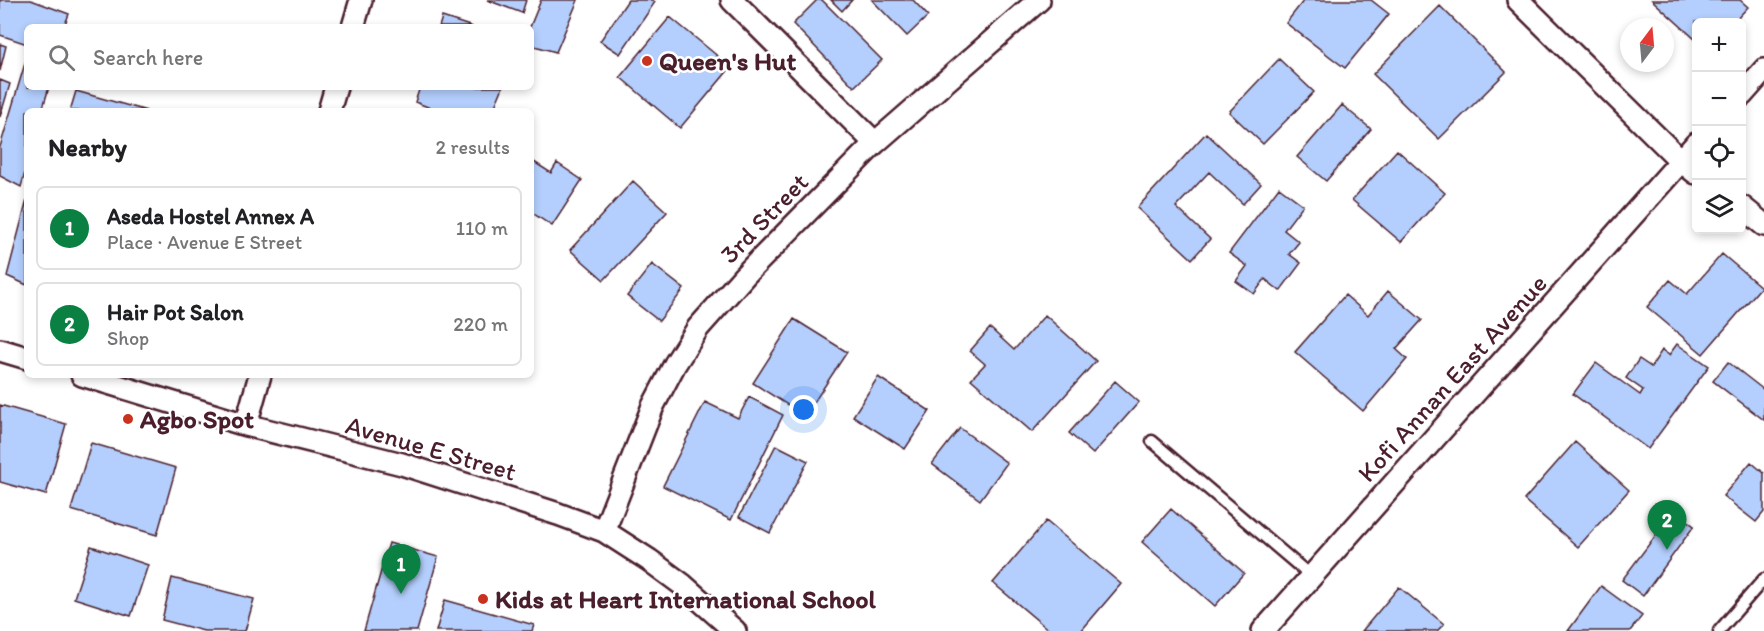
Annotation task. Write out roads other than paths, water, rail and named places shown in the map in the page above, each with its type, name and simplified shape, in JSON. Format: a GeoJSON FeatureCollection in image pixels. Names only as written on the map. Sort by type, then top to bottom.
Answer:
{"type":"FeatureCollection","features":[{"type":"Feature","properties":{"kind":"street"},"geometry":{"type":"LineString","coordinates":[[354,24],[360,0]]}},
{"type":"Feature","properties":{"kind":"street"},"geometry":{"type":"LineString","coordinates":[[732,0],[875,143]]}},
{"type":"Feature","properties":{"kind":"street","name":"3rd Street"},"geometry":{"type":"LineString","coordinates":[[604,531],[653,406],[675,364],[698,328],[745,275],[875,143],[1039,0]]}},
{"type":"Feature","properties":{"kind":"street"},"geometry":{"type":"LineString","coordinates":[[1518,0],[1689,167]]}},
{"type":"Feature","properties":{"kind":"street"},"geometry":{"type":"LineString","coordinates":[[1746,90],[1764,70]]}},
{"type":"Feature","properties":{"kind":"street"},"geometry":{"type":"LineString","coordinates":[[330,108],[335,90]]}},
{"type":"Feature","properties":{"kind":"street","name":"Kofi Annan East Avenue"},"geometry":{"type":"LineString","coordinates":[[1263,631],[1689,167]]}},
{"type":"Feature","properties":{"kind":"street"},"geometry":{"type":"LineString","coordinates":[[1746,210],[1764,225]]}},
{"type":"Feature","properties":{"kind":"street"},"geometry":{"type":"LineString","coordinates":[[0,350],[24,357]]}},
{"type":"Feature","properties":{"kind":"street","name":"Avenue E Street"},"geometry":{"type":"LineString","coordinates":[[92,378],[246,425],[402,464],[604,531],[683,585],[735,631]]}},
{"type":"Feature","properties":{"kind":"street"},"geometry":{"type":"LineString","coordinates":[[246,425],[259,378]]}},
{"type":"Feature","properties":{"kind":"lane"},"geometry":{"type":"LineString","coordinates":[[1152,441],[1312,577]]}},
{"type":"Feature","properties":{"kind":"lane"},"geometry":{"type":"LineString","coordinates":[[1719,631],[1764,579]]}},
{"type":"Feature","properties":{"kind":"place","name":"Queen's Hut"},"geometry":{"type":"Point","coordinates":[647,61]}},
{"type":"Feature","properties":{"kind":"place","name":"Agbo Spot"},"geometry":{"type":"Point","coordinates":[128,419]}},
{"type":"Feature","properties":{"kind":"place","name":"Hair Pot Salon"},"geometry":{"type":"Point","coordinates":[1667,550]}},
{"type":"Feature","properties":{"kind":"place","name":"Aseda Hostel Annex A"},"geometry":{"type":"Point","coordinates":[401,594]}},
{"type":"Feature","properties":{"kind":"place","name":"Kids at Heart International School"},"geometry":{"type":"Point","coordinates":[483,599]}}]}
